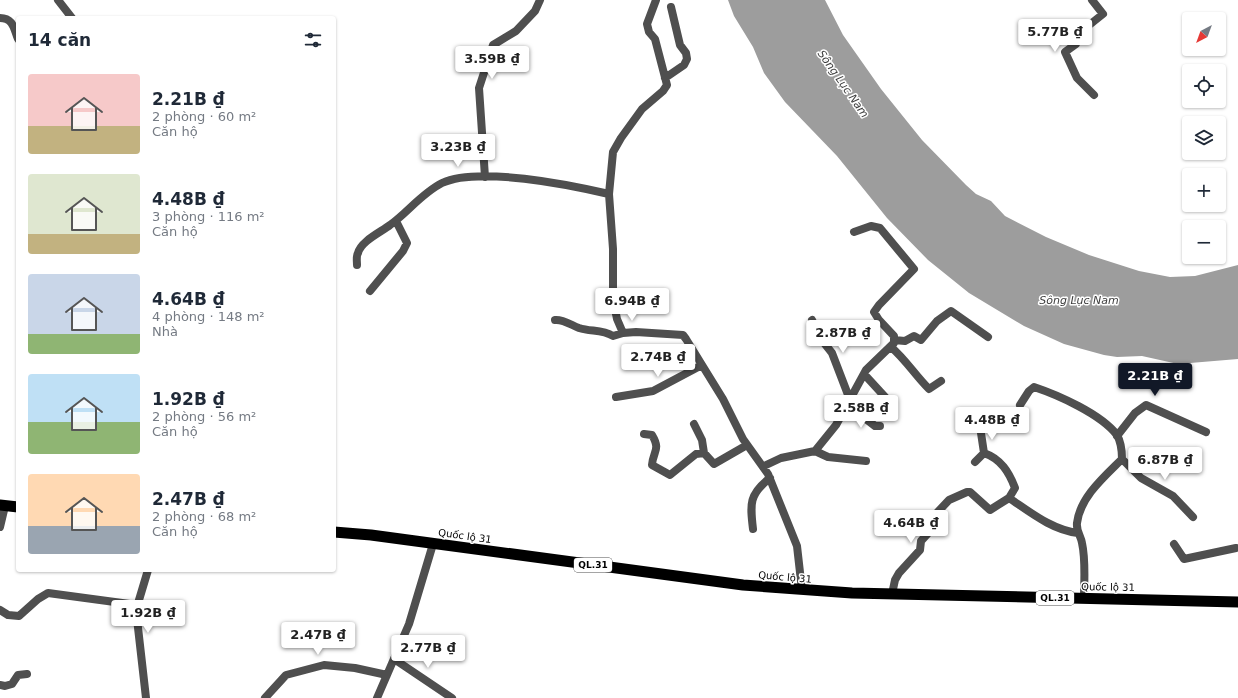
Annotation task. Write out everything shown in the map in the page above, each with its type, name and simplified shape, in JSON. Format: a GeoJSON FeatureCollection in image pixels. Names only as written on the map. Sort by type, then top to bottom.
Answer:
{"type":"FeatureCollection","features":[{"type":"Feature","properties":{"kind":"highway"},"geometry":{"type":"LineString","coordinates":[[2,505],[16,507]]}},
{"type":"Feature","properties":{"kind":"highway","name":"Quốc lộ 31"},"geometry":{"type":"LineString","coordinates":[[336,532],[736,584],[802,590],[873,594],[1238,602]]}},
{"type":"Feature","properties":{"kind":"street"},"geometry":{"type":"LineString","coordinates":[[58,0],[70,16]]}},
{"type":"Feature","properties":{"kind":"street"},"geometry":{"type":"LineString","coordinates":[[485,177],[479,88],[493,45],[516,31],[535,11],[540,0]]}},
{"type":"Feature","properties":{"kind":"street"},"geometry":{"type":"LineString","coordinates":[[623,333],[617,318],[613,299],[613,250],[610,194],[615,148],[642,109],[666,88],[667,85],[655,39],[649,32],[647,24],[656,0]]}},
{"type":"Feature","properties":{"kind":"street"},"geometry":{"type":"LineString","coordinates":[[1092,0],[1103,14],[1078,34],[1076,44],[1065,52],[1077,78],[1094,95]]}},
{"type":"Feature","properties":{"kind":"street"},"geometry":{"type":"LineString","coordinates":[[665,78],[684,64],[687,59],[686,53],[679,41],[671,7]]}},
{"type":"Feature","properties":{"kind":"street"},"geometry":{"type":"LineString","coordinates":[[0,18],[4,18],[12,23],[16,34]]}},
{"type":"Feature","properties":{"kind":"street"},"geometry":{"type":"LineString","coordinates":[[358,265],[357,255],[359,249],[442,184],[462,177],[558,182],[610,194]]}},
{"type":"Feature","properties":{"kind":"street"},"geometry":{"type":"LineString","coordinates":[[370,291],[403,251],[407,243],[396,221]]}},
{"type":"Feature","properties":{"kind":"street"},"geometry":{"type":"LineString","coordinates":[[815,451],[836,425],[864,374],[892,344],[894,336],[879,320],[874,312],[879,304],[914,269],[880,228],[871,226],[854,232]]}},
{"type":"Feature","properties":{"kind":"street"},"geometry":{"type":"LineString","coordinates":[[892,344],[905,341],[914,336],[920,340],[942,317],[951,311],[988,337]]}},
{"type":"Feature","properties":{"kind":"street"},"geometry":{"type":"LineString","coordinates":[[555,320],[559,320],[580,328],[606,332],[613,336],[623,333],[636,332],[683,335],[723,399],[747,445],[764,466],[770,478],[797,546],[802,590]]}},
{"type":"Feature","properties":{"kind":"street"},"geometry":{"type":"LineString","coordinates":[[812,320],[822,339],[832,353],[849,402],[875,426],[880,426]]}},
{"type":"Feature","properties":{"kind":"street"},"geometry":{"type":"LineString","coordinates":[[892,344],[906,360],[909,367],[929,389],[932,389],[941,381]]}},
{"type":"Feature","properties":{"kind":"street"},"geometry":{"type":"LineString","coordinates":[[616,397],[653,392],[702,365]]}},
{"type":"Feature","properties":{"kind":"street"},"geometry":{"type":"LineString","coordinates":[[864,374],[886,398]]}},
{"type":"Feature","properties":{"kind":"street"},"geometry":{"type":"LineString","coordinates":[[1020,405],[1032,388],[1062,398],[1081,408],[1102,422],[1117,436],[1121,448],[1122,459],[1141,478],[1173,496],[1193,517]]}},
{"type":"Feature","properties":{"kind":"street"},"geometry":{"type":"LineString","coordinates":[[1117,436],[1135,413],[1146,405],[1206,432]]}},
{"type":"Feature","properties":{"kind":"street"},"geometry":{"type":"LineString","coordinates":[[694,424],[702,440],[704,453],[714,464],[747,445]]}},
{"type":"Feature","properties":{"kind":"street"},"geometry":{"type":"LineString","coordinates":[[981,433],[984,453]]}},
{"type":"Feature","properties":{"kind":"street"},"geometry":{"type":"LineString","coordinates":[[644,434],[652,435],[656,443],[657,450],[652,465],[670,475],[696,454],[704,453]]}},
{"type":"Feature","properties":{"kind":"street"},"geometry":{"type":"LineString","coordinates":[[764,466],[782,458],[815,451],[828,457],[866,461]]}},
{"type":"Feature","properties":{"kind":"street"},"geometry":{"type":"LineString","coordinates":[[975,462],[984,453]]}},
{"type":"Feature","properties":{"kind":"street"},"geometry":{"type":"LineString","coordinates":[[892,594],[895,580],[899,573],[920,550],[921,541],[930,530],[933,517],[949,500],[968,492],[990,510],[1009,498],[1015,488],[1008,470],[992,456],[984,453]]}},
{"type":"Feature","properties":{"kind":"street"},"geometry":{"type":"LineString","coordinates":[[1084,599],[1082,546],[1078,533],[1077,521],[1085,502],[1098,483],[1122,459]]}},
{"type":"Feature","properties":{"kind":"street"},"geometry":{"type":"LineString","coordinates":[[753,529],[753,494],[758,487],[770,478]]}},
{"type":"Feature","properties":{"kind":"street"},"geometry":{"type":"LineString","coordinates":[[1009,498],[1053,526],[1067,532],[1078,533]]}},
{"type":"Feature","properties":{"kind":"street"},"geometry":{"type":"LineString","coordinates":[[0,527],[2,505]]}},
{"type":"Feature","properties":{"kind":"street"},"geometry":{"type":"LineString","coordinates":[[377,698],[409,624],[433,544]]}},
{"type":"Feature","properties":{"kind":"street"},"geometry":{"type":"LineString","coordinates":[[1174,544],[1184,559],[1237,549]]}},
{"type":"Feature","properties":{"kind":"street"},"geometry":{"type":"LineString","coordinates":[[146,698],[137,626],[137,605],[147,572]]}},
{"type":"Feature","properties":{"kind":"street"},"geometry":{"type":"LineString","coordinates":[[0,610],[8,615],[19,616],[38,599],[48,593],[137,605]]}},
{"type":"Feature","properties":{"kind":"street"},"geometry":{"type":"LineString","coordinates":[[394,659],[452,698]]}},
{"type":"Feature","properties":{"kind":"street"},"geometry":{"type":"LineString","coordinates":[[265,698],[286,675],[324,665],[355,668],[387,675]]}},
{"type":"Feature","properties":{"kind":"street"},"geometry":{"type":"LineString","coordinates":[[0,685],[5,686],[12,684],[18,675],[27,674]]}},
{"type":"Feature","properties":{"kind":"water","name":"Sông Lục Nam"},"geometry":{"type":"Polygon","coordinates":[[[728,0],[825,0],[843,35],[881,89],[922,140],[966,185],[976,194],[991,201],[1005,216],[1046,237],[1089,255],[1139,271],[1170,277],[1195,276],[1238,265],[1238,359],[1178,364],[1142,356],[1117,357],[1104,355],[1064,344],[1024,326],[969,293],[928,260],[887,218],[837,156],[785,102],[764,73],[753,47],[734,16],[728,0]]]}}]}
